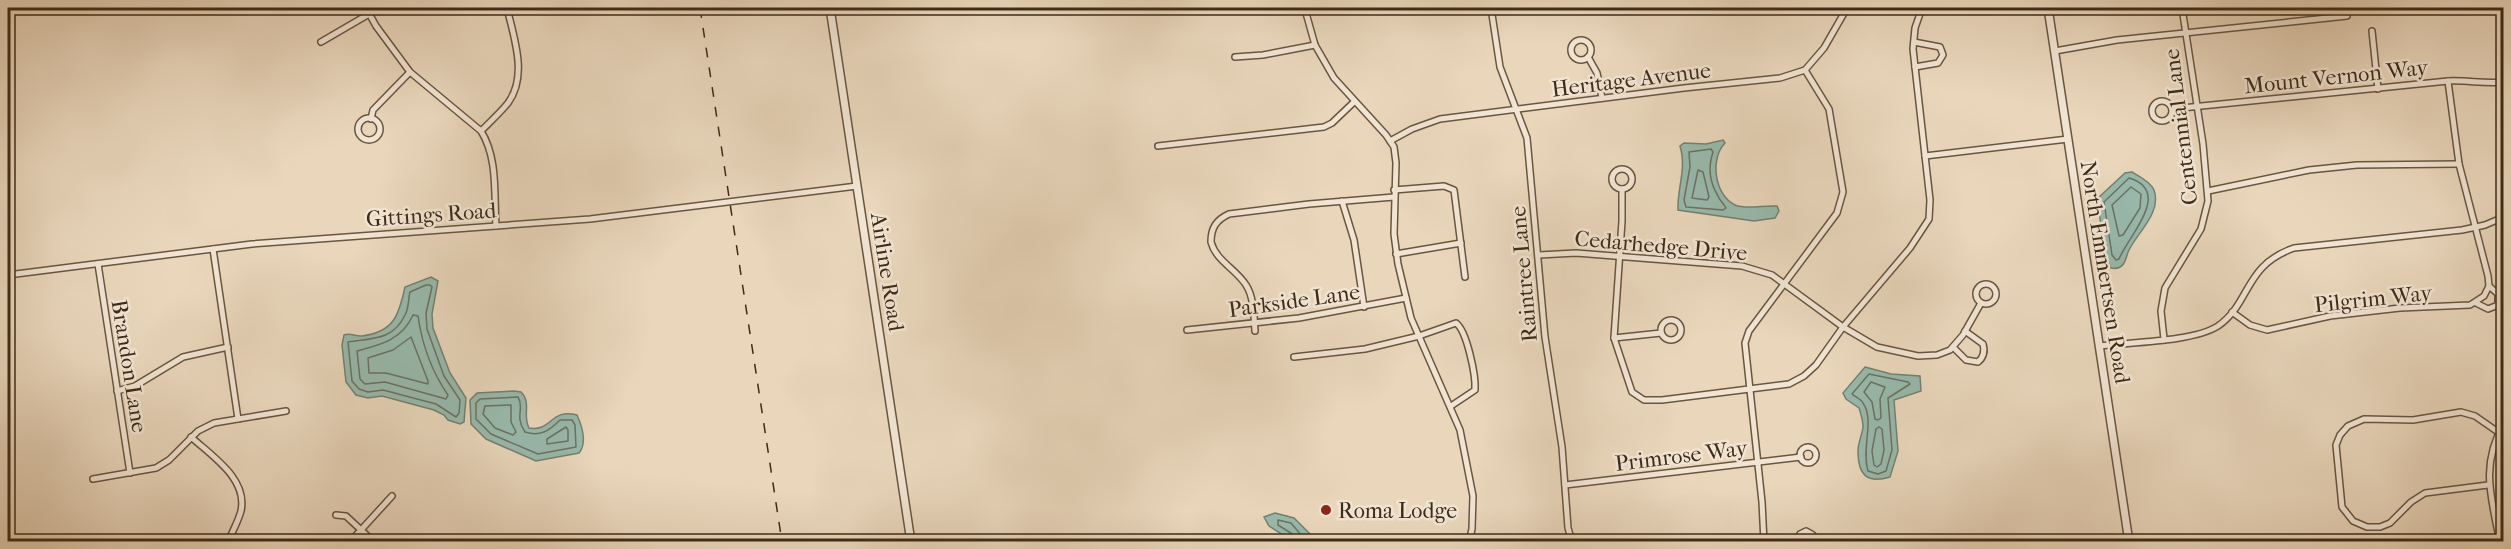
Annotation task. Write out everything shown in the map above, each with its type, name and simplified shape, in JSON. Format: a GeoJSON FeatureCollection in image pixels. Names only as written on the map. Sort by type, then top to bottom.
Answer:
{"type":"FeatureCollection","features":[{"type":"Feature","properties":{"kind":"street"},"geometry":{"type":"LineString","coordinates":[[366,8],[400,62],[481,130],[492,152],[496,226]]}},
{"type":"Feature","properties":{"kind":"street"},"geometry":{"type":"LineString","coordinates":[[481,130],[508,103],[519,76],[517,54],[507,8]]}},
{"type":"Feature","properties":{"kind":"street","name":"Airline Road"},"geometry":{"type":"LineString","coordinates":[[830,8],[911,542]]}},
{"type":"Feature","properties":{"kind":"street","name":"Raintree Lane"},"geometry":{"type":"LineString","coordinates":[[1491,8],[1500,67],[1527,138],[1546,348],[1562,442],[1568,528],[1572,542]]}},
{"type":"Feature","properties":{"kind":"street"},"geometry":{"type":"LineString","coordinates":[[1764,541],[1758,462],[1745,356],[1746,337],[1783,283],[1837,213],[1843,192],[1829,109],[1805,70],[1824,48],[1846,8]]}},
{"type":"Feature","properties":{"kind":"street"},"geometry":{"type":"LineString","coordinates":[[1622,189],[1614,338],[1629,387],[1637,396],[1644,400],[1654,401],[1789,384],[1804,376],[1816,365],[1843,327],[1910,248],[1929,219],[1930,200],[1914,42],[1922,8]]}},
{"type":"Feature","properties":{"kind":"street","name":"North Emmertsen Road"},"geometry":{"type":"LineString","coordinates":[[2048,8],[2129,542]]}},
{"type":"Feature","properties":{"kind":"street","name":"Centennial Lane"},"geometry":{"type":"LineString","coordinates":[[2164,339],[2161,311],[2163,294],[2172,274],[2203,223],[2208,207],[2208,191],[2182,8]]}},
{"type":"Feature","properties":{"kind":"street"},"geometry":{"type":"LineString","coordinates":[[1306,13],[1315,45],[1334,78],[1394,147],[1396,254],[1406,298],[1419,336],[1451,406],[1462,437],[1473,496],[1469,542]]}},
{"type":"Feature","properties":{"kind":"street"},"geometry":{"type":"LineString","coordinates":[[321,42],[369,14]]}},
{"type":"Feature","properties":{"kind":"street"},"geometry":{"type":"LineString","coordinates":[[2055,51],[2117,40],[2347,15]]}},
{"type":"Feature","properties":{"kind":"street"},"geometry":{"type":"LineString","coordinates":[[2372,31],[2378,89]]}},
{"type":"Feature","properties":{"kind":"street"},"geometry":{"type":"LineString","coordinates":[[1914,42],[1940,47],[1943,55],[1938,63],[1915,67]]}},
{"type":"Feature","properties":{"kind":"street"},"geometry":{"type":"LineString","coordinates":[[1235,57],[1263,55],[1315,45]]}},
{"type":"Feature","properties":{"kind":"street"},"geometry":{"type":"LineString","coordinates":[[1588,57],[1597,73],[1602,98]]}},
{"type":"Feature","properties":{"kind":"street","name":"Heritage Avenue"},"geometry":{"type":"LineString","coordinates":[[1390,141],[1412,129],[1440,119],[1779,78],[1805,70]]}},
{"type":"Feature","properties":{"kind":"street"},"geometry":{"type":"LineString","coordinates":[[371,118],[373,110],[410,72]]}},
{"type":"Feature","properties":{"kind":"street","name":"Mount Vernon Way"},"geometry":{"type":"LineString","coordinates":[[2172,109],[2448,81],[2464,80],[2486,84],[2504,82]]}},
{"type":"Feature","properties":{"kind":"street"},"geometry":{"type":"LineString","coordinates":[[2448,81],[2459,164],[2488,276],[2489,286],[2484,296],[2476,303]]}},
{"type":"Feature","properties":{"kind":"street"},"geometry":{"type":"LineString","coordinates":[[1158,146],[1324,127],[1354,102]]}},
{"type":"Feature","properties":{"kind":"street"},"geometry":{"type":"LineString","coordinates":[[371,118],[377,122],[380,129],[378,135],[369,140],[360,135],[358,128],[361,122],[371,118]]}},
{"type":"Feature","properties":{"kind":"street"},"geometry":{"type":"LineString","coordinates":[[1925,156],[2068,139]]}},
{"type":"Feature","properties":{"kind":"street"},"geometry":{"type":"LineString","coordinates":[[2208,191],[2279,175],[2372,163],[2459,164]]}},
{"type":"Feature","properties":{"kind":"street","name":"Gittings Road"},"geometry":{"type":"LineString","coordinates":[[8,275],[252,244],[590,219],[857,186]]}},
{"type":"Feature","properties":{"kind":"street"},"geometry":{"type":"LineString","coordinates":[[1256,331],[1251,295],[1246,284],[1213,249],[1211,236],[1214,224],[1229,214],[1444,186],[1454,190],[1466,277]]}},
{"type":"Feature","properties":{"kind":"street"},"geometry":{"type":"LineString","coordinates":[[1342,201],[1354,240],[1364,307]]}},
{"type":"Feature","properties":{"kind":"street"},"geometry":{"type":"LineString","coordinates":[[2099,346],[2206,332],[2220,324],[2232,312],[2260,269],[2276,256],[2294,248],[2475,228],[2504,217]]}},
{"type":"Feature","properties":{"kind":"street"},"geometry":{"type":"LineString","coordinates":[[1396,254],[1461,243]]}},
{"type":"Feature","properties":{"kind":"street"},"geometry":{"type":"LineString","coordinates":[[213,249],[238,419]]}},
{"type":"Feature","properties":{"kind":"street","name":"Cedarhedge Drive"},"geometry":{"type":"LineString","coordinates":[[1539,255],[1576,253],[1742,266],[1772,275],[1843,327],[1877,347],[1898,353],[1938,355],[1953,347]]}},
{"type":"Feature","properties":{"kind":"street","name":"Brandon Lane"},"geometry":{"type":"LineString","coordinates":[[98,264],[130,473]]}},
{"type":"Feature","properties":{"kind":"street","name":"Pilgrim Way"},"geometry":{"type":"LineString","coordinates":[[2232,312],[2250,325],[2267,330],[2330,316],[2476,303],[2488,309],[2498,305],[2498,294],[2489,286]]}},
{"type":"Feature","properties":{"kind":"street","name":"Parkside Lane"},"geometry":{"type":"LineString","coordinates":[[1187,330],[1255,324],[1406,298]]}},
{"type":"Feature","properties":{"kind":"street"},"geometry":{"type":"LineString","coordinates":[[1965,331],[1983,344],[1984,351],[1978,362],[1966,360],[1953,347],[1981,303]]}},
{"type":"Feature","properties":{"kind":"street"},"geometry":{"type":"LineString","coordinates":[[1294,357],[1365,349],[1419,336],[1456,323],[1462,327],[1476,381],[1475,390],[1451,406]]}},
{"type":"Feature","properties":{"kind":"street"},"geometry":{"type":"LineString","coordinates":[[1614,338],[1661,333]]}},
{"type":"Feature","properties":{"kind":"street"},"geometry":{"type":"LineString","coordinates":[[117,391],[135,387],[163,367],[183,357],[228,347]]}},
{"type":"Feature","properties":{"kind":"street"},"geometry":{"type":"LineString","coordinates":[[93,479],[149,470],[163,465],[191,437],[214,423],[286,411]]}},
{"type":"Feature","properties":{"kind":"street"},"geometry":{"type":"LineString","coordinates":[[2488,485],[2426,493],[2409,504],[2395,520],[2380,527],[2367,527],[2348,517],[2342,507],[2336,445],[2340,435],[2348,426],[2357,421],[2374,418],[2413,420],[2461,412],[2475,416],[2498,432]]}},
{"type":"Feature","properties":{"kind":"street"},"geometry":{"type":"LineString","coordinates":[[2500,542],[2488,485],[2490,460],[2498,432],[2504,423]]}},
{"type":"Feature","properties":{"kind":"street"},"geometry":{"type":"LineString","coordinates":[[191,437],[231,475],[240,490],[241,512],[228,542]]}},
{"type":"Feature","properties":{"kind":"street","name":"Primrose Way"},"geometry":{"type":"LineString","coordinates":[[1565,485],[1801,457]]}},
{"type":"Feature","properties":{"kind":"street"},"geometry":{"type":"LineString","coordinates":[[350,542],[392,496]]}},
{"type":"Feature","properties":{"kind":"street"},"geometry":{"type":"LineString","coordinates":[[336,515],[346,516],[374,542]]}},
{"type":"Feature","properties":{"kind":"street"},"geometry":{"type":"LineString","coordinates":[[1748,542],[1799,540],[1800,534],[1806,531],[1812,535],[1812,542]]}},
{"type":"Feature","properties":{"kind":"water"},"geometry":{"type":"Polygon","coordinates":[[[1723,140],[1725,143],[1717,158],[1716,167],[1716,176],[1722,193],[1728,200],[1739,206],[1777,206],[1779,211],[1775,218],[1754,221],[1678,210],[1682,171],[1680,146],[1684,143],[1706,144],[1723,140]]]}},
{"type":"Feature","properties":{"kind":"water"},"geometry":{"type":"Polygon","coordinates":[[[2132,172],[2150,184],[2156,198],[2155,206],[2148,222],[2129,250],[2124,263],[2118,268],[2111,268],[2106,257],[2097,199],[2125,173],[2132,172]]]}},
{"type":"Feature","properties":{"kind":"water"},"geometry":{"type":"Polygon","coordinates":[[[431,277],[438,281],[432,314],[433,328],[450,373],[466,398],[464,422],[460,424],[448,420],[434,410],[382,396],[368,398],[356,395],[346,382],[342,345],[344,335],[360,336],[381,331],[397,314],[405,287],[431,277]]]}},
{"type":"Feature","properties":{"kind":"water"},"geometry":{"type":"Polygon","coordinates":[[[1865,367],[1891,374],[1920,376],[1921,391],[1894,400],[1898,451],[1890,477],[1882,479],[1870,478],[1862,472],[1858,451],[1863,427],[1862,418],[1859,408],[1846,399],[1843,393],[1865,367]]]}},
{"type":"Feature","properties":{"kind":"water"},"geometry":{"type":"Polygon","coordinates":[[[521,392],[526,400],[526,418],[529,428],[542,427],[561,415],[577,415],[583,439],[579,453],[536,461],[486,439],[471,424],[470,400],[477,393],[521,392]]]}},
{"type":"Feature","properties":{"kind":"water"},"geometry":{"type":"Polygon","coordinates":[[[1275,513],[1294,518],[1312,536],[1312,541],[1292,541],[1269,526],[1264,517],[1275,513]]]}},
{"type":"Feature","properties":{"kind":"railway"},"geometry":{"type":"LineString","coordinates":[[700,8],[782,542]]}},
{"type":"Feature","properties":{"kind":"place","name":"Roma Lodge"},"geometry":{"type":"Point","coordinates":[1326,510]}}]}
